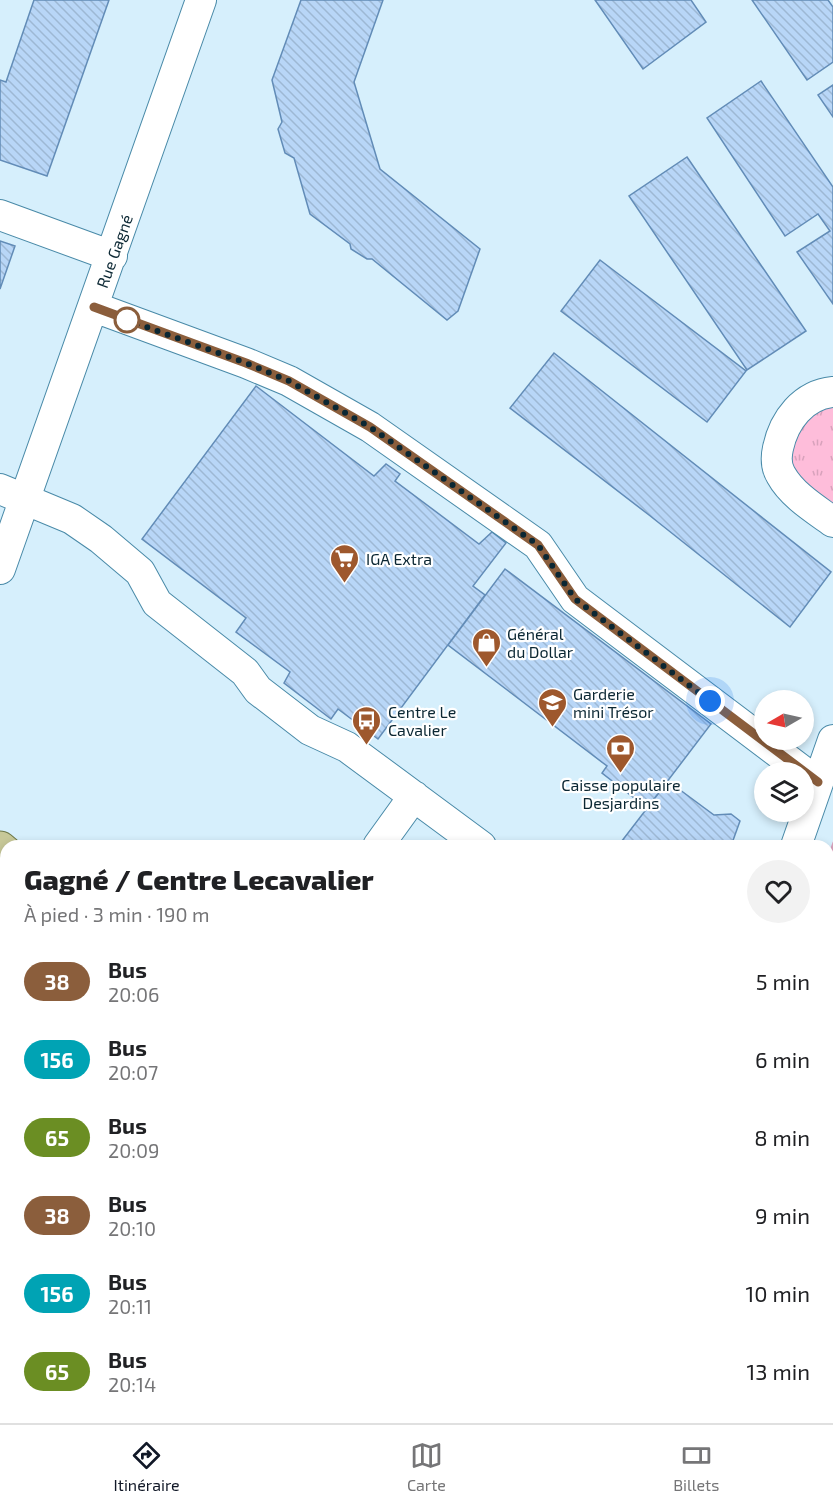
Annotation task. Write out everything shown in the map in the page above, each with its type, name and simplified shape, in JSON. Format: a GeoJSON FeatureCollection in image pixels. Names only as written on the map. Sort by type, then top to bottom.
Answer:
{"type":"FeatureCollection","features":[{"type":"Feature","properties":{"kind":"street","name":"Rue Gagné"},"geometry":{"type":"LineString","coordinates":[[0,569],[13,494],[94,307],[201,0]]}},
{"type":"Feature","properties":{"kind":"street"},"geometry":{"type":"LineString","coordinates":[[0,216],[112,256]]}},
{"type":"Feature","properties":{"kind":"street"},"geometry":{"type":"LineString","coordinates":[[94,307],[289,381],[370,427],[538,545],[575,599],[818,782]]}},
{"type":"Feature","properties":{"kind":"street"},"geometry":{"type":"LineString","coordinates":[[833,392],[823,392],[803,403],[790,416],[781,435],[776,457],[780,474],[792,490],[833,522]]}},
{"type":"Feature","properties":{"kind":"street"},"geometry":{"type":"LineString","coordinates":[[13,494],[72,519],[101,539],[140,572],[157,603],[245,672],[258,690],[310,730],[347,747],[472,840]]}},
{"type":"Feature","properties":{"kind":"street"},"geometry":{"type":"LineString","coordinates":[[798,840],[833,740]]}},
{"type":"Feature","properties":{"kind":"street"},"geometry":{"type":"LineString","coordinates":[[382,840],[414,796]]}},
{"type":"Feature","properties":{"kind":"green space"},"geometry":{"type":"Polygon","coordinates":[[[833,404],[833,506],[796,478],[788,449],[812,412],[833,404]]]}},
{"type":"Feature","properties":{"kind":"building"},"geometry":{"type":"Polygon","coordinates":[[[34,0],[109,0],[47,176],[0,160],[0,80],[6,82],[34,0]]]}},
{"type":"Feature","properties":{"kind":"building"},"geometry":{"type":"Polygon","coordinates":[[[301,0],[383,0],[354,82],[380,169],[480,249],[458,311],[447,320],[372,259],[367,259],[351,249],[350,244],[310,214],[294,158],[285,153],[278,129],[282,122],[272,80],[301,0]]]}},
{"type":"Feature","properties":{"kind":"building"},"geometry":{"type":"Polygon","coordinates":[[[595,0],[691,0],[706,22],[643,69],[595,0]]]}},
{"type":"Feature","properties":{"kind":"building"},"geometry":{"type":"Polygon","coordinates":[[[752,0],[828,0],[833,7],[833,62],[807,80],[752,0]]]}},
{"type":"Feature","properties":{"kind":"building"},"geometry":{"type":"Polygon","coordinates":[[[761,81],[833,187],[833,304],[797,252],[830,231],[818,214],[785,236],[707,118],[761,81]]]}},
{"type":"Feature","properties":{"kind":"building"},"geometry":{"type":"Polygon","coordinates":[[[833,85],[833,117],[818,95],[833,85]]]}},
{"type":"Feature","properties":{"kind":"building"},"geometry":{"type":"Polygon","coordinates":[[[687,157],[806,331],[747,370],[629,196],[687,157]]]}},
{"type":"Feature","properties":{"kind":"building"},"geometry":{"type":"Polygon","coordinates":[[[0,241],[15,246],[0,289],[0,241]]]}},
{"type":"Feature","properties":{"kind":"building"},"geometry":{"type":"Polygon","coordinates":[[[600,260],[746,371],[707,422],[561,311],[600,260]]]}},
{"type":"Feature","properties":{"kind":"building"},"geometry":{"type":"Polygon","coordinates":[[[554,353],[831,572],[790,627],[510,408],[554,353]]]}},
{"type":"Feature","properties":{"kind":"building"},"geometry":{"type":"Polygon","coordinates":[[[256,386],[374,476],[386,464],[400,474],[395,481],[479,544],[492,532],[506,543],[473,586],[485,595],[378,739],[338,709],[331,719],[284,683],[290,672],[236,632],[246,618],[142,539],[256,386]]]}},
{"type":"Feature","properties":{"kind":"building"},"geometry":{"type":"Polygon","coordinates":[[[505,569],[711,724],[647,808],[602,773],[607,766],[448,645],[505,569]]]}},
{"type":"Feature","properties":{"kind":"building"},"geometry":{"type":"Polygon","coordinates":[[[668,781],[714,815],[731,814],[740,821],[733,840],[623,840],[668,781]]]}},
{"type":"Feature","properties":{"kind":"bus line","name":"38"},"geometry":{"type":"LineString","coordinates":[[94,307],[289,381],[370,427],[538,545],[575,599],[818,782]]}},
{"type":"Feature","properties":{"kind":"place","name":"IGA Extra"},"geometry":{"type":"Point","coordinates":[345,584]}},
{"type":"Feature","properties":{"kind":"place","name":"Général du Dollar"},"geometry":{"type":"Point","coordinates":[486,668]}},
{"type":"Feature","properties":{"kind":"place","name":"Garderie mini Trésor"},"geometry":{"type":"Point","coordinates":[552,728]}},
{"type":"Feature","properties":{"kind":"place","name":"Centre Le Cavalier"},"geometry":{"type":"Point","coordinates":[367,746]}},
{"type":"Feature","properties":{"kind":"place","name":"Caisse populaire Desjardins"},"geometry":{"type":"Point","coordinates":[621,774]}},
{"type":"Feature","properties":{"kind":"route"},"geometry":{"type":"LineString","coordinates":[[127,320],[289,381],[370,427],[538,545],[575,599],[710,701]]}}]}
